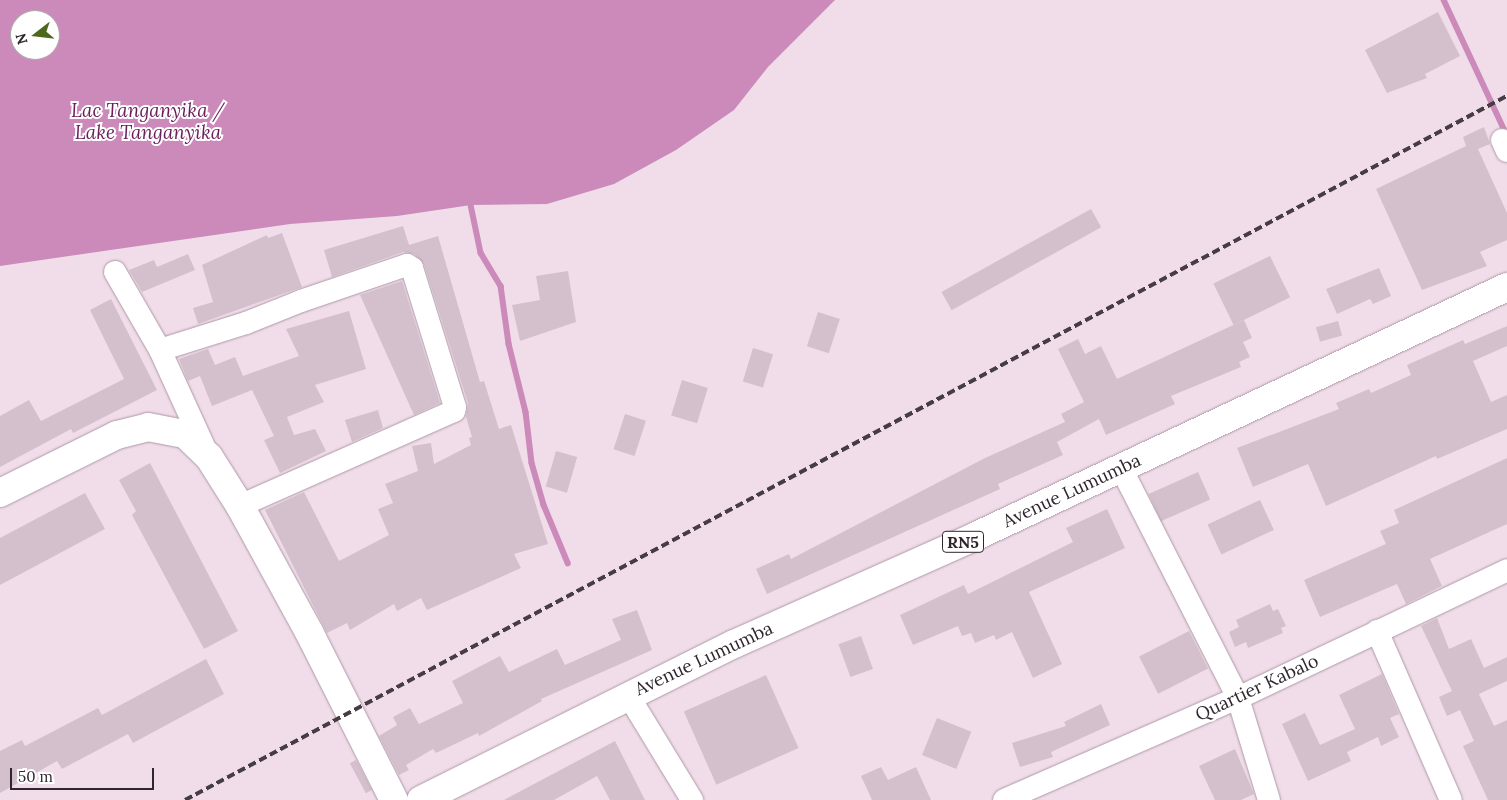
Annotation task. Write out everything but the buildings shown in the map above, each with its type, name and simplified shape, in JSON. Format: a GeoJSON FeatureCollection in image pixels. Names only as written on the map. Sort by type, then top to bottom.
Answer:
{"type":"FeatureCollection","features":[{"type":"Feature","properties":{"kind":"main road","name":"Avenue Lumumba"},"geometry":{"type":"LineString","coordinates":[[421,800],[628,695],[1121,468],[1507,287]]}},
{"type":"Feature","properties":{"kind":"main road"},"geometry":{"type":"LineString","coordinates":[[0,493],[117,435],[148,427],[185,434],[209,457],[240,506],[309,632],[394,800]]}},
{"type":"Feature","properties":{"kind":"street"},"geometry":{"type":"LineString","coordinates":[[160,350],[246,323],[301,301],[407,265],[412,268],[456,407],[454,411],[240,506]]}},
{"type":"Feature","properties":{"kind":"street"},"geometry":{"type":"LineString","coordinates":[[115,272],[160,350],[209,457]]}},
{"type":"Feature","properties":{"kind":"street"},"geometry":{"type":"LineString","coordinates":[[1121,468],[1238,698],[1269,800]]}},
{"type":"Feature","properties":{"kind":"street","name":"Quartier Kabalo"},"geometry":{"type":"LineString","coordinates":[[1004,800],[1238,698],[1507,570]]}},
{"type":"Feature","properties":{"kind":"street"},"geometry":{"type":"LineString","coordinates":[[1377,631],[1451,800]]}},
{"type":"Feature","properties":{"kind":"street"},"geometry":{"type":"LineString","coordinates":[[628,695],[692,800]]}},
{"type":"Feature","properties":{"kind":"water","name":"Lac Tanganyika / Lake Tanganyika"},"geometry":{"type":"Polygon","coordinates":[[[0,0],[835,0],[768,67],[734,110],[676,150],[614,184],[547,204],[471,205],[397,216],[290,224],[0,266],[0,0]]]}},
{"type":"Feature","properties":{"kind":"waterway"},"geometry":{"type":"LineString","coordinates":[[1444,0],[1507,135]]}},
{"type":"Feature","properties":{"kind":"waterway"},"geometry":{"type":"LineString","coordinates":[[471,205],[481,253],[501,286],[509,344],[526,412],[532,463],[544,505],[568,563]]}},
{"type":"Feature","properties":{"kind":"railway"},"geometry":{"type":"LineString","coordinates":[[185,800],[1507,96]]}}]}
